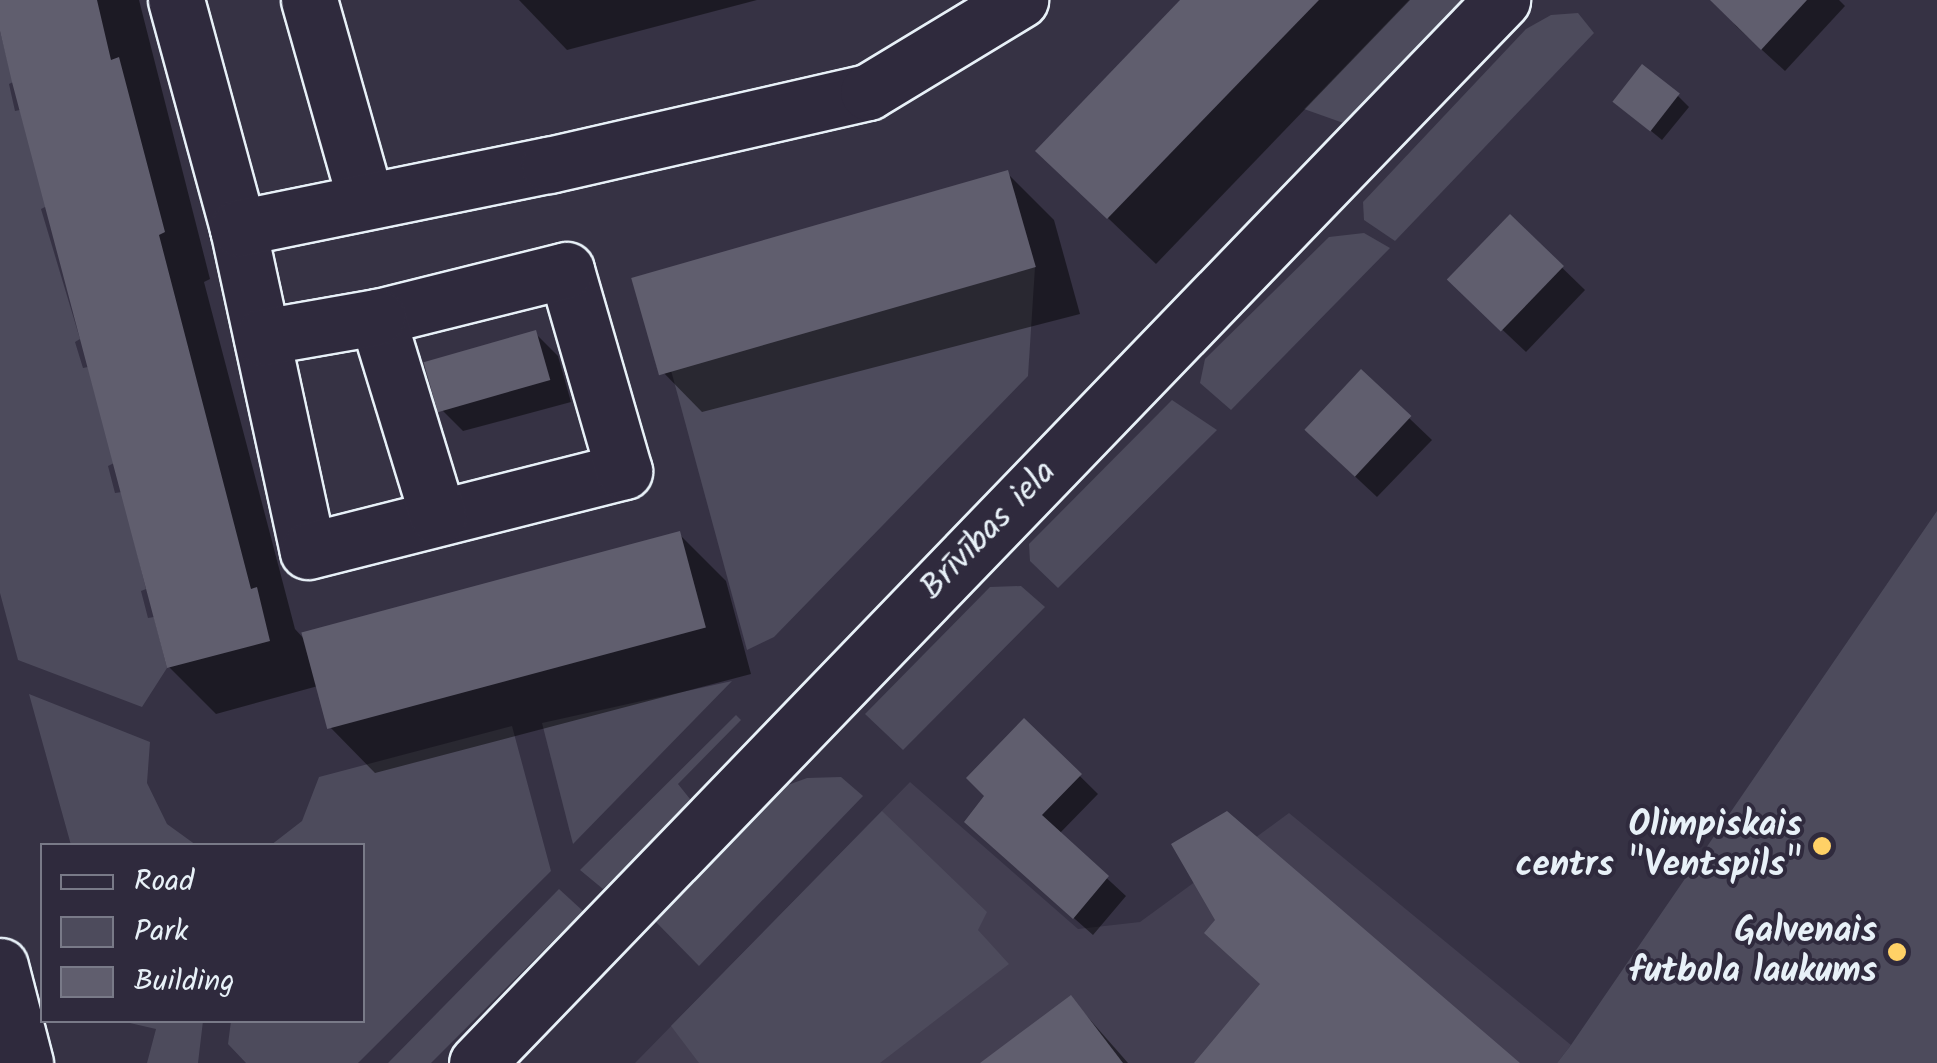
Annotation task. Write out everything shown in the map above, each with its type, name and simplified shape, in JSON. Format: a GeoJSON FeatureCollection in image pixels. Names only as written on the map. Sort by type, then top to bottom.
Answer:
{"type":"FeatureCollection","features":[{"type":"Feature","properties":{"kind":"street"},"geometry":{"type":"LineString","coordinates":[[176,0],[238,228],[308,550],[624,471],[566,270],[377,316],[262,337]]}},
{"type":"Feature","properties":{"kind":"street"},"geometry":{"type":"LineString","coordinates":[[309,0],[366,201]]}},
{"type":"Feature","properties":{"kind":"street"},"geometry":{"type":"LineString","coordinates":[[238,228],[515,172],[868,92],[1020,0]]}},
{"type":"Feature","properties":{"kind":"street","name":"Brīvības iela"},"geometry":{"type":"LineString","coordinates":[[477,1063],[1502,0]]}},
{"type":"Feature","properties":{"kind":"street"},"geometry":{"type":"LineString","coordinates":[[377,316],[438,516]]}},
{"type":"Feature","properties":{"kind":"street"},"geometry":{"type":"LineString","coordinates":[[0,966],[25,1063]]}},
{"type":"Feature","properties":{"kind":"shaded area"},"geometry":{"type":"Polygon","coordinates":[[[910,782],[1078,929],[1140,922],[1289,813],[1571,1045],[1557,1063],[635,1063],[910,782]]]}},
{"type":"Feature","properties":{"kind":"green space"},"geometry":{"type":"Polygon","coordinates":[[[1409,0],[1471,0],[1349,125],[1304,109],[1409,0]]]}},
{"type":"Feature","properties":{"kind":"green space"},"geometry":{"type":"Polygon","coordinates":[[[1578,13],[1594,33],[1395,241],[1364,220],[1363,202],[1526,29],[1551,15],[1578,13]]]}},
{"type":"Feature","properties":{"kind":"green space"},"geometry":{"type":"Polygon","coordinates":[[[0,31],[13,82],[9,84],[15,111],[20,110],[47,206],[41,209],[80,339],[75,342],[83,368],[88,367],[114,463],[108,466],[115,493],[122,492],[146,589],[141,591],[148,618],[154,617],[167,668],[142,707],[18,660],[0,593],[0,31]]]}},
{"type":"Feature","properties":{"kind":"green space"},"geometry":{"type":"Polygon","coordinates":[[[1364,233],[1390,248],[1231,410],[1200,383],[1205,359],[1329,237],[1364,233]]]}},
{"type":"Feature","properties":{"kind":"green space"},"geometry":{"type":"Polygon","coordinates":[[[1035,267],[1028,376],[774,637],[747,650],[669,363],[1035,267]]]}},
{"type":"Feature","properties":{"kind":"green space"},"geometry":{"type":"Polygon","coordinates":[[[1172,400],[1217,430],[1058,588],[1030,561],[1029,544],[1172,400]]]}},
{"type":"Feature","properties":{"kind":"green space","name":"Olimpiskais centrs \"Ventspils\""},"geometry":{"type":"Polygon","coordinates":[[[1937,511],[1937,1063],[1557,1063],[1571,1045],[1937,511]]]}},
{"type":"Feature","properties":{"kind":"green space"},"geometry":{"type":"Polygon","coordinates":[[[1021,586],[1045,607],[903,750],[865,714],[990,587],[1021,586]]]}},
{"type":"Feature","properties":{"kind":"green space"},"geometry":{"type":"Polygon","coordinates":[[[732,681],[573,844],[542,723],[732,681]]]}},
{"type":"Feature","properties":{"kind":"green space"},"geometry":{"type":"Polygon","coordinates":[[[29,694],[150,742],[147,783],[167,824],[193,843],[70,843],[29,694]]]}},
{"type":"Feature","properties":{"kind":"green space"},"geometry":{"type":"Polygon","coordinates":[[[736,715],[741,720],[678,784],[694,804],[603,889],[580,870],[736,715]]]}},
{"type":"Feature","properties":{"kind":"green space"},"geometry":{"type":"Polygon","coordinates":[[[512,726],[551,871],[358,1063],[246,1063],[228,1044],[231,1023],[365,1023],[365,843],[274,843],[302,821],[319,777],[512,726]]]}},
{"type":"Feature","properties":{"kind":"green space"},"geometry":{"type":"Polygon","coordinates":[[[841,777],[863,796],[699,966],[653,919],[777,789],[807,778],[841,777]]]}},
{"type":"Feature","properties":{"kind":"green space"},"geometry":{"type":"Polygon","coordinates":[[[882,811],[987,912],[978,930],[1009,964],[880,1063],[699,1063],[671,1026],[882,811]]]}},
{"type":"Feature","properties":{"kind":"green space"},"geometry":{"type":"Polygon","coordinates":[[[559,889],[583,911],[431,1063],[388,1063],[559,889]]]}},
{"type":"Feature","properties":{"kind":"green space"},"geometry":{"type":"Polygon","coordinates":[[[130,1023],[203,1023],[198,1063],[147,1063],[156,1029],[130,1023]]]}},
{"type":"Feature","properties":{"kind":"building"},"geometry":{"type":"Polygon","coordinates":[[[0,0],[97,0],[111,60],[119,57],[165,232],[159,235],[251,589],[257,587],[270,641],[167,668],[12,82],[0,31],[0,0]]]}},
{"type":"Feature","properties":{"kind":"building"},"geometry":{"type":"Polygon","coordinates":[[[1180,0],[1319,0],[1107,219],[1035,151],[1180,0]]]}},
{"type":"Feature","properties":{"kind":"building"},"geometry":{"type":"Polygon","coordinates":[[[1710,0],[1807,0],[1761,50],[1710,0]]]}},
{"type":"Feature","properties":{"kind":"building"},"geometry":{"type":"Polygon","coordinates":[[[1642,64],[1680,94],[1650,131],[1612,102],[1642,64]]]}},
{"type":"Feature","properties":{"kind":"building"},"geometry":{"type":"Polygon","coordinates":[[[1008,170],[1036,267],[659,375],[631,278],[1008,170]]]}},
{"type":"Feature","properties":{"kind":"building"},"geometry":{"type":"Polygon","coordinates":[[[1510,214],[1564,266],[1501,332],[1447,279],[1510,214]]]}},
{"type":"Feature","properties":{"kind":"building"},"geometry":{"type":"Polygon","coordinates":[[[536,330],[550,380],[438,412],[424,362],[536,330]]]}},
{"type":"Feature","properties":{"kind":"building"},"geometry":{"type":"Polygon","coordinates":[[[1361,369],[1411,416],[1355,477],[1304,430],[1361,369]]]}},
{"type":"Feature","properties":{"kind":"building"},"geometry":{"type":"Polygon","coordinates":[[[680,531],[706,628],[327,729],[301,632],[680,531]]]}},
{"type":"Feature","properties":{"kind":"building"},"geometry":{"type":"Polygon","coordinates":[[[1024,718],[1082,774],[1042,815],[1109,876],[1073,919],[964,822],[984,796],[966,778],[1024,718]]]}},
{"type":"Feature","properties":{"kind":"building"},"geometry":{"type":"Polygon","coordinates":[[[1227,811],[1520,1063],[1194,1063],[1260,984],[1204,933],[1215,920],[1171,844],[1227,811]]]}},
{"type":"Feature","properties":{"kind":"building"},"geometry":{"type":"Polygon","coordinates":[[[1071,995],[1123,1063],[980,1063],[1071,995]]]}},
{"type":"Feature","properties":{"kind":"place","name":"Olimpiskais centrs \"Ventspils\""},"geometry":{"type":"Point","coordinates":[1822,846]}},
{"type":"Feature","properties":{"kind":"place","name":"Galvenais futbola laukums"},"geometry":{"type":"Point","coordinates":[1897,952]}}]}
